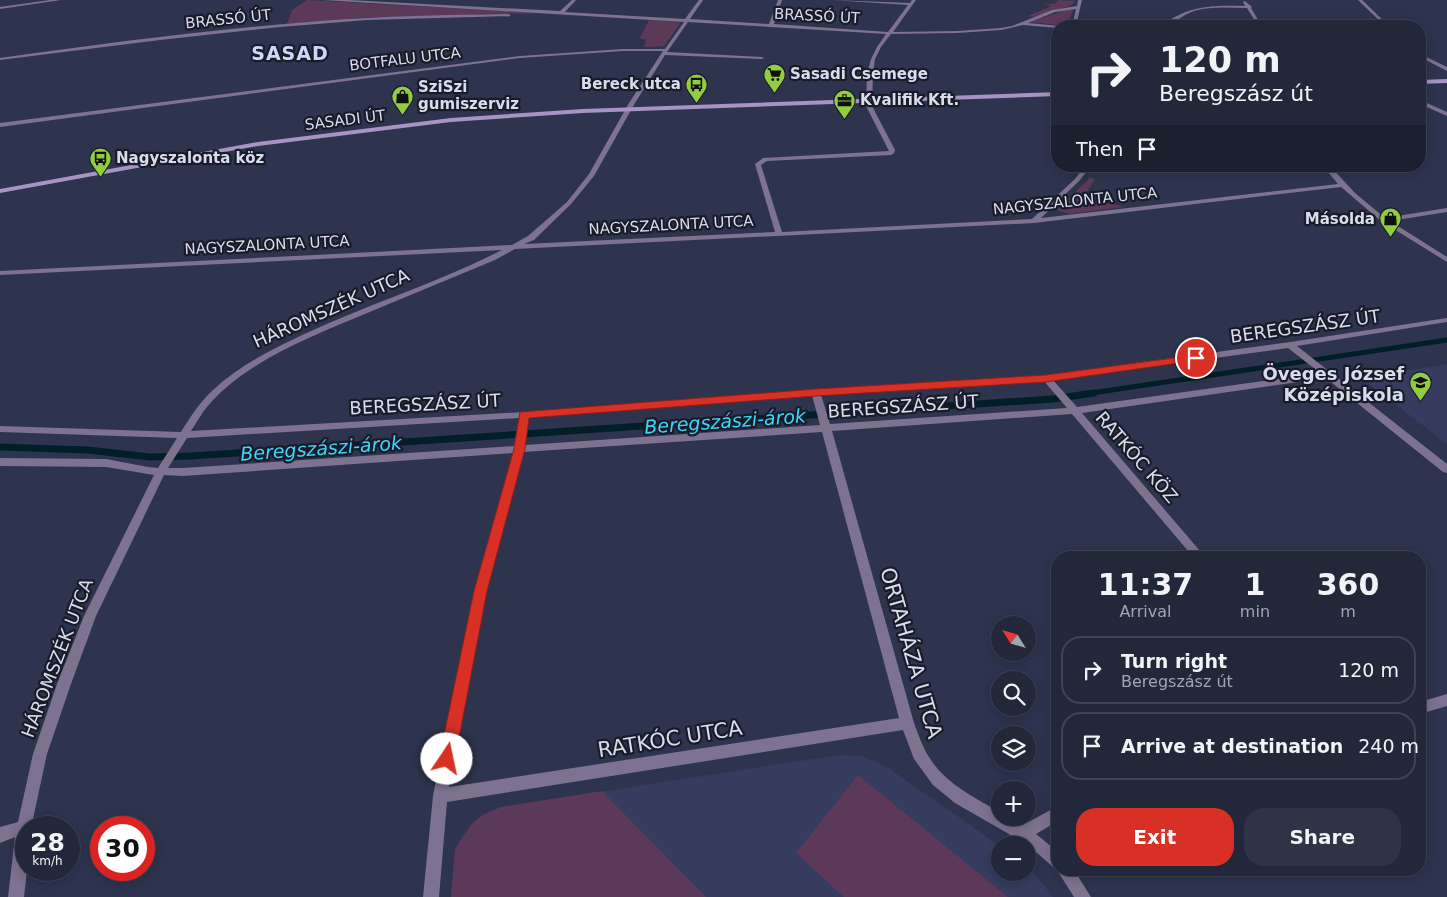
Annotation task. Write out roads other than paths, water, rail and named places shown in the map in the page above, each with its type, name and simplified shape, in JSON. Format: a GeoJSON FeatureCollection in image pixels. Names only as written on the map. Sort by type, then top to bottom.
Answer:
{"type":"FeatureCollection","features":[{"type":"Feature","properties":{"kind":"street"},"geometry":{"type":"LineString","coordinates":[[0,8],[60,0]]}},
{"type":"Feature","properties":{"kind":"street","name":"BRASSÓ ÚT"},"geometry":{"type":"LineString","coordinates":[[324,0],[889,33],[1001,29],[1021,24],[1054,11],[1079,7]]}},
{"type":"Feature","properties":{"kind":"street"},"geometry":{"type":"LineString","coordinates":[[451,6],[458,0]]}},
{"type":"Feature","properties":{"kind":"street"},"geometry":{"type":"LineString","coordinates":[[561,13],[574,0]]}},
{"type":"Feature","properties":{"kind":"street","name":"HÁROMSZÉK UTCA"},"geometry":{"type":"LineString","coordinates":[[26,816],[40,754],[90,616],[164,467],[200,410],[215,393],[247,367],[268,355],[322,329],[518,246],[539,232],[592,175],[629,109],[665,51],[701,0]]}},
{"type":"Feature","properties":{"kind":"street"},"geometry":{"type":"LineString","coordinates":[[771,26],[780,0]]}},
{"type":"Feature","properties":{"kind":"street"},"geometry":{"type":"LineString","coordinates":[[833,0],[913,2]]}},
{"type":"Feature","properties":{"kind":"street"},"geometry":{"type":"LineString","coordinates":[[1076,20],[1080,0]]}},
{"type":"Feature","properties":{"kind":"street"},"geometry":{"type":"LineString","coordinates":[[1244,0],[1257,20]]}},
{"type":"Feature","properties":{"kind":"street"},"geometry":{"type":"LineString","coordinates":[[1360,0],[1381,20]]}},
{"type":"Feature","properties":{"kind":"street"},"geometry":{"type":"LineString","coordinates":[[779,234],[758,164],[765,159],[891,153],[892,150],[869,106],[870,74],[873,59],[889,33],[913,2]]}},
{"type":"Feature","properties":{"kind":"street"},"geometry":{"type":"LineString","coordinates":[[1173,20],[1183,13],[1195,9],[1250,7]]}},
{"type":"Feature","properties":{"kind":"street","name":"BRASSÓ ÚT"},"geometry":{"type":"LineString","coordinates":[[0,59],[205,33],[319,22],[433,17],[580,15]]}},
{"type":"Feature","properties":{"kind":"street","name":"BRASSÓ ÚT"},"geometry":{"type":"LineString","coordinates":[[1021,24],[1051,26]]}},
{"type":"Feature","properties":{"kind":"street","name":"BOTFALU UTCA"},"geometry":{"type":"LineString","coordinates":[[0,125],[520,57],[623,50],[762,58]]}},
{"type":"Feature","properties":{"kind":"street"},"geometry":{"type":"LineString","coordinates":[[1426,58],[1447,69]]}},
{"type":"Feature","properties":{"kind":"street"},"geometry":{"type":"LineString","coordinates":[[1426,82],[1447,81]]}},
{"type":"Feature","properties":{"kind":"street","name":"SASADI ÚT"},"geometry":{"type":"LineString","coordinates":[[0,191],[241,147],[356,130],[519,114],[1051,94]]}},
{"type":"Feature","properties":{"kind":"street"},"geometry":{"type":"LineString","coordinates":[[1426,105],[1447,114]]}},
{"type":"Feature","properties":{"kind":"street"},"geometry":{"type":"LineString","coordinates":[[1034,221],[1083,172]]}},
{"type":"Feature","properties":{"kind":"street"},"geometry":{"type":"LineString","coordinates":[[1331,172],[1342,186],[1383,220],[1447,260]]}},
{"type":"Feature","properties":{"kind":"street","name":"NAGYSZALONTA UTCA"},"geometry":{"type":"LineString","coordinates":[[0,273],[1034,221],[1342,186]]}},
{"type":"Feature","properties":{"kind":"street"},"geometry":{"type":"LineString","coordinates":[[1383,220],[1447,210]]}},
{"type":"Feature","properties":{"kind":"street","name":"BEREGSZÁSZ ÚT"},"geometry":{"type":"LineString","coordinates":[[0,429],[184,435],[523,420],[816,392],[1046,378],[1290,345],[1447,320]]}},
{"type":"Feature","properties":{"kind":"street"},"geometry":{"type":"LineString","coordinates":[[1290,345],[1447,469]]}},
{"type":"Feature","properties":{"kind":"street","name":"BEREGSZÁSZ ÚT"},"geometry":{"type":"LineString","coordinates":[[0,462],[106,463],[164,467],[182,472],[520,445],[1070,407],[1328,375]]}},
{"type":"Feature","properties":{"kind":"street","name":"RATKÓC KÖZ"},"geometry":{"type":"LineString","coordinates":[[1046,378],[1195,551]]}},
{"type":"Feature","properties":{"kind":"street","name":"ORTAHÁZA UTCA"},"geometry":{"type":"LineString","coordinates":[[816,392],[907,723],[919,754],[938,780],[960,798],[1023,834],[1051,856]]}},
{"type":"Feature","properties":{"kind":"street"},"geometry":{"type":"LineString","coordinates":[[431,897],[440,796],[480,591],[520,445],[523,420]]}},
{"type":"Feature","properties":{"kind":"street"},"geometry":{"type":"LineString","coordinates":[[1426,706],[1447,700]]}},
{"type":"Feature","properties":{"kind":"street","name":"RATKÓC UTCA"},"geometry":{"type":"LineString","coordinates":[[440,796],[907,723]]}},
{"type":"Feature","properties":{"kind":"street"},"geometry":{"type":"LineString","coordinates":[[1023,834],[1051,817]]}},
{"type":"Feature","properties":{"kind":"street"},"geometry":{"type":"LineString","coordinates":[[0,835],[15,830]]}},
{"type":"Feature","properties":{"kind":"street"},"geometry":{"type":"LineString","coordinates":[[1070,876],[1082,897]]}},
{"type":"Feature","properties":{"kind":"street","name":"HÁROMSZÉK UTCA"},"geometry":{"type":"LineString","coordinates":[[16,897],[18,881]]}},
{"type":"Feature","properties":{"kind":"waterway","name":"Beregszászi-árok"},"geometry":{"type":"LineString","coordinates":[[1085,394],[1447,340]]}},
{"type":"Feature","properties":{"kind":"waterway","name":"Beregszászi-árok"},"geometry":{"type":"LineString","coordinates":[[0,447],[88,450],[149,457],[191,456],[1053,399],[1094,393]]}},
{"type":"Feature","properties":{"kind":"place","name":"Sasadi Csemege"},"geometry":{"type":"Point","coordinates":[774,93]}},
{"type":"Feature","properties":{"kind":"place","name":"Bereck utca"},"geometry":{"type":"Point","coordinates":[697,103]}},
{"type":"Feature","properties":{"kind":"place","name":"SziSzi gumiszerviz"},"geometry":{"type":"Point","coordinates":[402,115]}},
{"type":"Feature","properties":{"kind":"place","name":"Kvalifik Kft."},"geometry":{"type":"Point","coordinates":[844,119]}},
{"type":"Feature","properties":{"kind":"place","name":"Nagyszalonta köz"},"geometry":{"type":"Point","coordinates":[100,177]}},
{"type":"Feature","properties":{"kind":"place","name":"Másolda"},"geometry":{"type":"Point","coordinates":[1391,238]}},
{"type":"Feature","properties":{"kind":"place","name":"Öveges József Középiskola"},"geometry":{"type":"Point","coordinates":[1420,402]}},
{"type":"Feature","properties":{"kind":"district","name":"SASAD"},"geometry":{"type":"Point","coordinates":[290,53]}}]}
